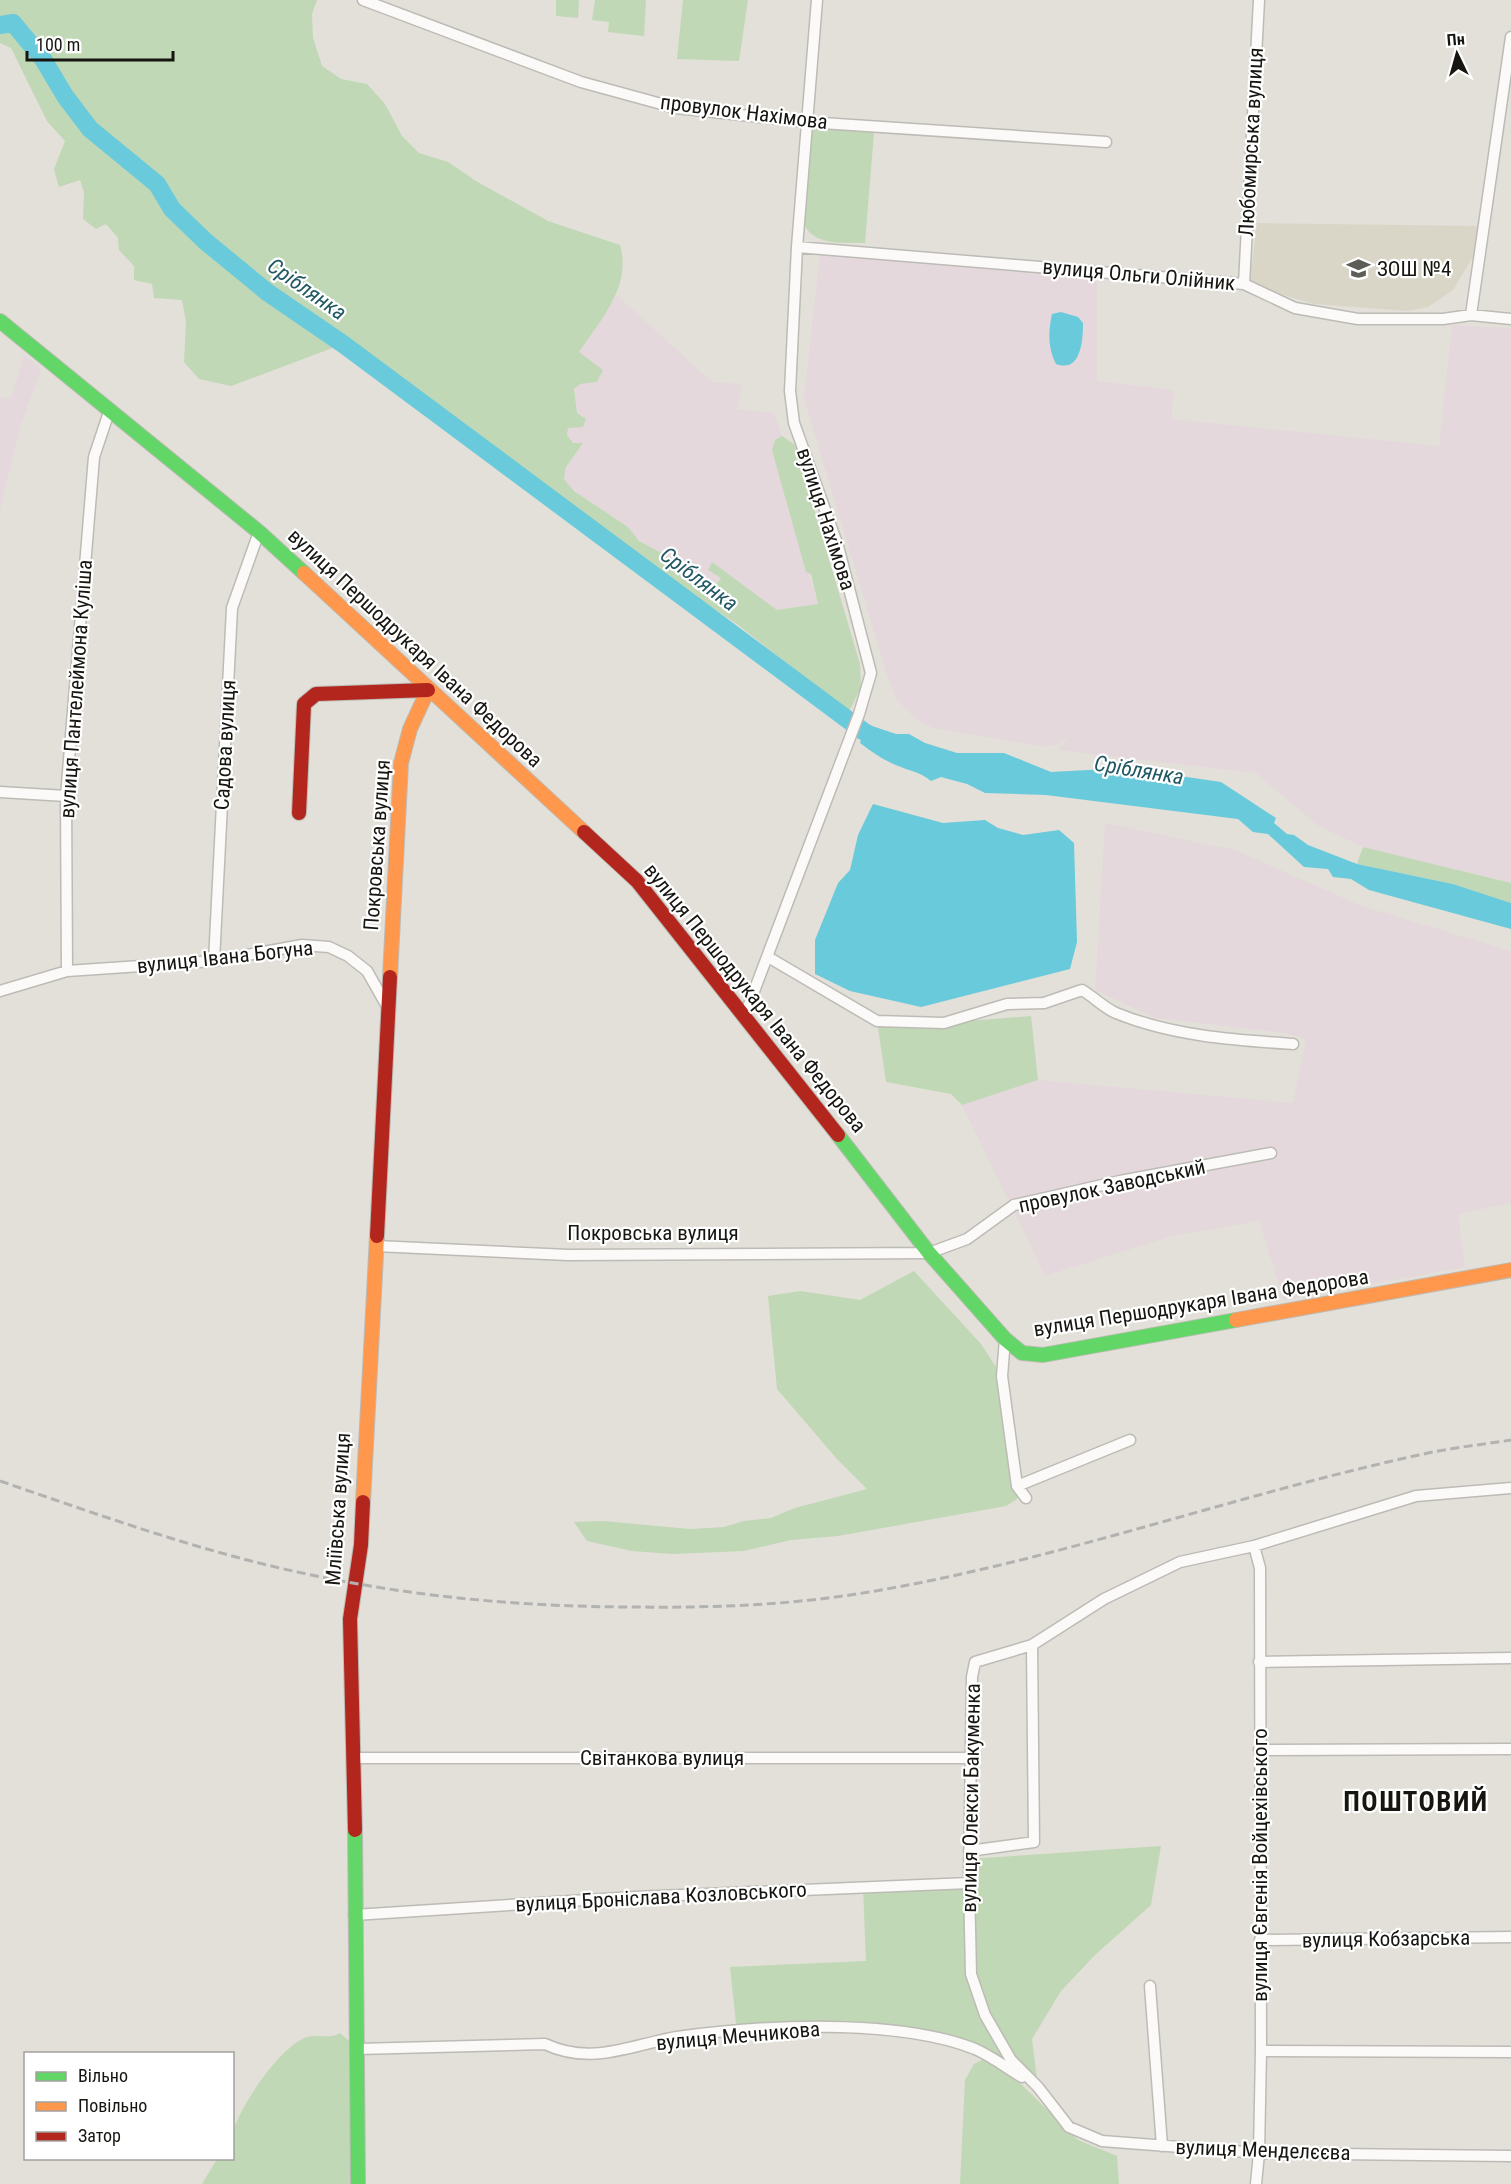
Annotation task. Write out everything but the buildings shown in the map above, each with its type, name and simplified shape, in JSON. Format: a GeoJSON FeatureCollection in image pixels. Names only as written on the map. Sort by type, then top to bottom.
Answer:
{"type":"FeatureCollection","features":[{"type":"Feature","properties":{"kind":"street","name":"провулок Нахімова"},"geometry":{"type":"LineString","coordinates":[[363,0],[581,82],[676,108],[807,122],[1106,142]]}},
{"type":"Feature","properties":{"kind":"street","name":"вулиця Нахімова"},"geometry":{"type":"LineString","coordinates":[[745,1015],[860,714],[871,673],[838,546],[791,410],[797,247],[817,0]]}},
{"type":"Feature","properties":{"kind":"street","name":"Любомирська вулиця"},"geometry":{"type":"LineString","coordinates":[[1244,284],[1259,0]]}},
{"type":"Feature","properties":{"kind":"street"},"geometry":{"type":"LineString","coordinates":[[1471,315],[1511,38]]}},
{"type":"Feature","properties":{"kind":"street","name":"вулиця Ольги Олійник"},"geometry":{"type":"LineString","coordinates":[[797,247],[1244,284],[1295,308],[1358,319],[1443,319],[1471,315],[1511,319]]}},
{"type":"Feature","properties":{"kind":"street","name":"вулиця Першодрукаря Івана Федорова"},"geometry":{"type":"LineString","coordinates":[[0,321],[259,532],[637,881],[745,1015],[929,1253],[1005,1339],[1022,1353],[1042,1355],[1511,1270]]}},
{"type":"Feature","properties":{"kind":"street","name":"вулиця Пантелеймона Куліша"},"geometry":{"type":"LineString","coordinates":[[67,971],[66,796],[94,457],[110,409]]}},
{"type":"Feature","properties":{"kind":"street","name":"Садова вулиця"},"geometry":{"type":"LineString","coordinates":[[214,962],[232,608],[259,532]]}},
{"type":"Feature","properties":{"kind":"street"},"geometry":{"type":"LineString","coordinates":[[299,813],[304,704],[316,694],[428,690]]}},
{"type":"Feature","properties":{"kind":"street","name":"Покровська вулиця"},"geometry":{"type":"LineString","coordinates":[[388,1008],[401,763],[410,729],[428,690]]}},
{"type":"Feature","properties":{"kind":"street"},"geometry":{"type":"LineString","coordinates":[[0,792],[66,796]]}},
{"type":"Feature","properties":{"kind":"street","name":"вулиця Івана Богуна"},"geometry":{"type":"LineString","coordinates":[[0,991],[67,971],[214,962],[302,945],[329,947],[348,957],[367,971],[388,1008]]}},
{"type":"Feature","properties":{"kind":"street"},"geometry":{"type":"LineString","coordinates":[[768,957],[877,1021],[944,1023],[1006,1004],[1044,1003],[1082,990],[1113,1012],[1171,1030],[1231,1040],[1293,1044]]}},
{"type":"Feature","properties":{"kind":"street","name":"Мліївська вулиця"},"geometry":{"type":"LineString","coordinates":[[358,2184],[354,1758],[350,1618],[361,1545],[388,1008]]}},
{"type":"Feature","properties":{"kind":"street","name":"провулок Заводський"},"geometry":{"type":"LineString","coordinates":[[929,1253],[967,1239],[1014,1205],[1120,1181],[1271,1153]]}},
{"type":"Feature","properties":{"kind":"street","name":"Покровська вулиця"},"geometry":{"type":"LineString","coordinates":[[376,1246],[568,1255],[929,1253]]}},
{"type":"Feature","properties":{"kind":"street"},"geometry":{"type":"LineString","coordinates":[[1005,1339],[1002,1376],[1017,1486],[1026,1498]]}},
{"type":"Feature","properties":{"kind":"street"},"geometry":{"type":"LineString","coordinates":[[1017,1486],[1130,1440]]}},
{"type":"Feature","properties":{"kind":"street","name":"вулиця Олекси Бакуменка"},"geometry":{"type":"LineString","coordinates":[[1038,2087],[1011,2060],[985,2015],[971,1974],[969,1851],[972,1677],[975,1662],[1032,1645],[1104,1599],[1180,1562],[1254,1546],[1416,1496],[1511,1488]]}},
{"type":"Feature","properties":{"kind":"street","name":"вулиця Євгенія Войцехівського"},"geometry":{"type":"LineString","coordinates":[[1254,1546],[1260,1568],[1261,2051],[1259,2153],[1256,2184]]}},
{"type":"Feature","properties":{"kind":"street"},"geometry":{"type":"LineString","coordinates":[[969,1851],[1034,1842],[1032,1645]]}},
{"type":"Feature","properties":{"kind":"street"},"geometry":{"type":"LineString","coordinates":[[1259,1662],[1511,1658]]}},
{"type":"Feature","properties":{"kind":"street"},"geometry":{"type":"LineString","coordinates":[[1259,1750],[1511,1749]]}},
{"type":"Feature","properties":{"kind":"street","name":"Світанкова вулиця"},"geometry":{"type":"LineString","coordinates":[[354,1758],[971,1758]]}},
{"type":"Feature","properties":{"kind":"street","name":"вулиця Броніслава Козловського"},"geometry":{"type":"LineString","coordinates":[[354,1915],[634,1897],[969,1883]]}},
{"type":"Feature","properties":{"kind":"street","name":"вулиця Кобзарська"},"geometry":{"type":"LineString","coordinates":[[1260,1940],[1511,1938]]}},
{"type":"Feature","properties":{"kind":"street"},"geometry":{"type":"LineString","coordinates":[[1150,1986],[1162,2146]]}},
{"type":"Feature","properties":{"kind":"street","name":"вулиця Мечникова"},"geometry":{"type":"LineString","coordinates":[[358,2049],[545,2044],[564,2053],[608,2054],[678,2037],[770,2029],[872,2027],[935,2037],[976,2049],[1038,2087]]}},
{"type":"Feature","properties":{"kind":"street"},"geometry":{"type":"LineString","coordinates":[[1261,2051],[1511,2052]]}},
{"type":"Feature","properties":{"kind":"street","name":"вулиця Менделєєва"},"geometry":{"type":"LineString","coordinates":[[1038,2087],[1069,2127],[1102,2141],[1259,2153],[1511,2156]]}},
{"type":"Feature","properties":{"kind":"shaded area","name":"ЗОШ №4"},"geometry":{"type":"Polygon","coordinates":[[[1257,223],[1478,226],[1473,257],[1453,290],[1428,307],[1407,311],[1314,304],[1261,288],[1250,280],[1257,223]]]}},
{"type":"Feature","properties":{"kind":"shaded area"},"geometry":{"type":"Polygon","coordinates":[[[820,252],[1097,277],[1097,381],[1174,390],[1171,419],[1439,446],[1452,325],[1511,328],[1511,883],[1363,847],[1317,825],[1256,773],[1058,750],[1068,737],[1057,744],[1044,747],[933,728],[916,719],[896,699],[887,675],[804,399],[820,252]]]}},
{"type":"Feature","properties":{"kind":"shaded area"},"geometry":{"type":"Polygon","coordinates":[[[617,295],[712,382],[742,384],[737,409],[774,413],[782,436],[775,440],[773,452],[818,604],[777,610],[712,563],[721,577],[716,584],[702,584],[675,560],[639,541],[628,527],[574,491],[564,479],[566,467],[583,444],[573,443],[567,435],[568,427],[583,427],[577,413],[574,389],[580,384],[597,382],[579,352],[617,295]]]}},
{"type":"Feature","properties":{"kind":"shaded area"},"geometry":{"type":"Polygon","coordinates":[[[24,355],[41,369],[20,428],[0,510],[0,397],[11,399],[24,355]]]}},
{"type":"Feature","properties":{"kind":"shaded area"},"geometry":{"type":"Polygon","coordinates":[[[1105,823],[1235,850],[1362,906],[1511,951],[1511,1203],[1458,1214],[1465,1267],[1284,1300],[1259,1221],[1172,1236],[1045,1276],[962,1105],[1038,1080],[1293,1103],[1306,1039],[1285,1033],[1155,1018],[1095,990],[1105,823]]]}},
{"type":"Feature","properties":{"kind":"green space"},"geometry":{"type":"Polygon","coordinates":[[[0,0],[317,0],[312,14],[313,38],[322,66],[341,79],[367,84],[385,104],[402,136],[419,153],[448,162],[476,181],[548,221],[620,245],[623,260],[618,288],[605,314],[579,352],[603,370],[597,382],[580,384],[574,389],[577,413],[586,419],[583,427],[568,428],[567,435],[573,443],[583,443],[566,467],[564,479],[574,491],[628,527],[639,541],[675,560],[702,584],[716,584],[721,578],[708,570],[712,562],[777,610],[818,604],[811,574],[806,572],[772,450],[775,440],[782,436],[795,445],[860,664],[861,687],[849,712],[737,624],[660,574],[524,475],[483,449],[343,344],[231,386],[199,379],[184,362],[186,322],[182,300],[154,298],[152,284],[134,280],[134,266],[119,250],[118,238],[106,224],[96,229],[83,219],[84,192],[80,180],[59,187],[54,169],[65,141],[47,121],[11,48],[0,43],[0,0]]]}},
{"type":"Feature","properties":{"kind":"green space"},"geometry":{"type":"Polygon","coordinates":[[[556,0],[579,0],[578,18],[556,16],[556,0]]]}},
{"type":"Feature","properties":{"kind":"green space"},"geometry":{"type":"Polygon","coordinates":[[[595,0],[646,0],[644,36],[608,32],[609,22],[592,20],[595,0]]]}},
{"type":"Feature","properties":{"kind":"green space"},"geometry":{"type":"Polygon","coordinates":[[[683,0],[748,0],[739,61],[677,59],[683,0]]]}},
{"type":"Feature","properties":{"kind":"green space"},"geometry":{"type":"Polygon","coordinates":[[[811,126],[874,132],[865,243],[838,243],[822,240],[808,231],[803,223],[811,126]]]}},
{"type":"Feature","properties":{"kind":"green space"},"geometry":{"type":"Polygon","coordinates":[[[1363,847],[1511,883],[1511,903],[1453,884],[1357,864],[1363,847]]]}},
{"type":"Feature","properties":{"kind":"green space"},"geometry":{"type":"Polygon","coordinates":[[[1031,1016],[1038,1080],[962,1105],[951,1094],[886,1082],[877,1021],[944,1023],[1031,1016]]]}},
{"type":"Feature","properties":{"kind":"green space"},"geometry":{"type":"Polygon","coordinates":[[[914,1271],[981,1344],[1002,1376],[1017,1499],[1006,1506],[838,1536],[791,1540],[744,1551],[672,1554],[632,1551],[587,1541],[574,1522],[603,1521],[690,1529],[724,1527],[744,1521],[771,1518],[795,1508],[867,1489],[837,1459],[777,1389],[768,1296],[800,1291],[860,1300],[914,1271]]]}},
{"type":"Feature","properties":{"kind":"green space"},"geometry":{"type":"Polygon","coordinates":[[[1161,1846],[1151,1905],[1095,1955],[1061,1991],[1032,2039],[1038,2087],[976,2049],[872,2027],[737,2032],[730,1967],[866,1961],[863,1887],[968,1883],[969,1859],[1161,1846]]]}},
{"type":"Feature","properties":{"kind":"green space"},"geometry":{"type":"Polygon","coordinates":[[[340,2033],[358,2049],[358,2184],[202,2184],[216,2160],[234,2160],[234,2128],[253,2092],[272,2066],[293,2045],[304,2038],[340,2033]]]}},
{"type":"Feature","properties":{"kind":"green space"},"geometry":{"type":"Polygon","coordinates":[[[984,2059],[1020,2083],[1078,2140],[1117,2156],[1119,2184],[960,2184],[965,2080],[974,2064],[984,2059]]]}},
{"type":"Feature","properties":{"kind":"water"},"geometry":{"type":"Polygon","coordinates":[[[1061,312],[1078,317],[1083,323],[1079,354],[1071,364],[1064,366],[1056,364],[1051,352],[1050,340],[1052,314],[1061,312]]]}},
{"type":"Feature","properties":{"kind":"water"},"geometry":{"type":"Polygon","coordinates":[[[866,724],[896,734],[909,734],[925,743],[957,753],[1004,753],[1051,772],[1125,768],[1221,782],[1276,818],[1274,823],[1287,834],[1294,835],[1308,845],[1357,864],[1453,884],[1511,903],[1511,929],[1369,890],[1351,879],[1333,877],[1328,869],[1304,867],[1268,834],[1253,832],[1238,819],[1046,795],[985,793],[967,784],[941,777],[931,781],[885,760],[860,743],[866,724]]]}},
{"type":"Feature","properties":{"kind":"water"},"geometry":{"type":"Polygon","coordinates":[[[873,804],[943,823],[985,820],[998,828],[1023,835],[1059,830],[1074,843],[1077,942],[1070,969],[921,1007],[850,991],[815,974],[815,940],[838,883],[850,870],[858,835],[873,804]]]}},
{"type":"Feature","properties":{"kind":"waterway","name":"Сріблянка"},"geometry":{"type":"LineString","coordinates":[[0,25],[13,23],[43,59],[65,96],[90,129],[157,184],[172,209],[205,241],[267,292],[343,344],[863,731],[883,743]]}},
{"type":"Feature","properties":{"kind":"railway"},"geometry":{"type":"LineString","coordinates":[[0,1481],[193,1545],[259,1563],[352,1583],[446,1597],[494,1601],[588,1606],[694,1607],[782,1603],[869,1592],[939,1579],[1076,1546],[1350,1471],[1453,1448],[1511,1440]]}},
{"type":"Feature","properties":{"kind":"traffic: fast"},"geometry":{"type":"LineString","coordinates":[[0,321],[259,532],[304,573]]}},
{"type":"Feature","properties":{"kind":"traffic: fast"},"geometry":{"type":"LineString","coordinates":[[838,1135],[929,1253],[1005,1339],[1022,1353],[1043,1355],[1236,1320]]}},
{"type":"Feature","properties":{"kind":"traffic: fast"},"geometry":{"type":"LineString","coordinates":[[355,1830],[358,2184]]}},
{"type":"Feature","properties":{"kind":"traffic: slow"},"geometry":{"type":"LineString","coordinates":[[304,573],[584,832]]}},
{"type":"Feature","properties":{"kind":"traffic: slow"},"geometry":{"type":"LineString","coordinates":[[390,977],[401,763],[410,729],[428,690]]}},
{"type":"Feature","properties":{"kind":"traffic: slow"},"geometry":{"type":"LineString","coordinates":[[363,1502],[377,1236]]}},
{"type":"Feature","properties":{"kind":"traffic: slow"},"geometry":{"type":"LineString","coordinates":[[1236,1320],[1511,1270]]}},
{"type":"Feature","properties":{"kind":"traffic: jam"},"geometry":{"type":"LineString","coordinates":[[299,813],[304,704],[316,694],[428,690]]}},
{"type":"Feature","properties":{"kind":"traffic: jam"},"geometry":{"type":"LineString","coordinates":[[584,832],[637,881],[838,1135]]}},
{"type":"Feature","properties":{"kind":"traffic: jam"},"geometry":{"type":"LineString","coordinates":[[377,1236],[390,977]]}},
{"type":"Feature","properties":{"kind":"traffic: jam"},"geometry":{"type":"LineString","coordinates":[[355,1830],[350,1619],[361,1545],[363,1502]]}},
{"type":"Feature","properties":{"kind":"place","name":"ЗОШ №4"},"geometry":{"type":"Point","coordinates":[1359,269]}},
{"type":"Feature","properties":{"kind":"district","name":"ПОШТОВИЙ"},"geometry":{"type":"Point","coordinates":[1416,1802]}}]}
